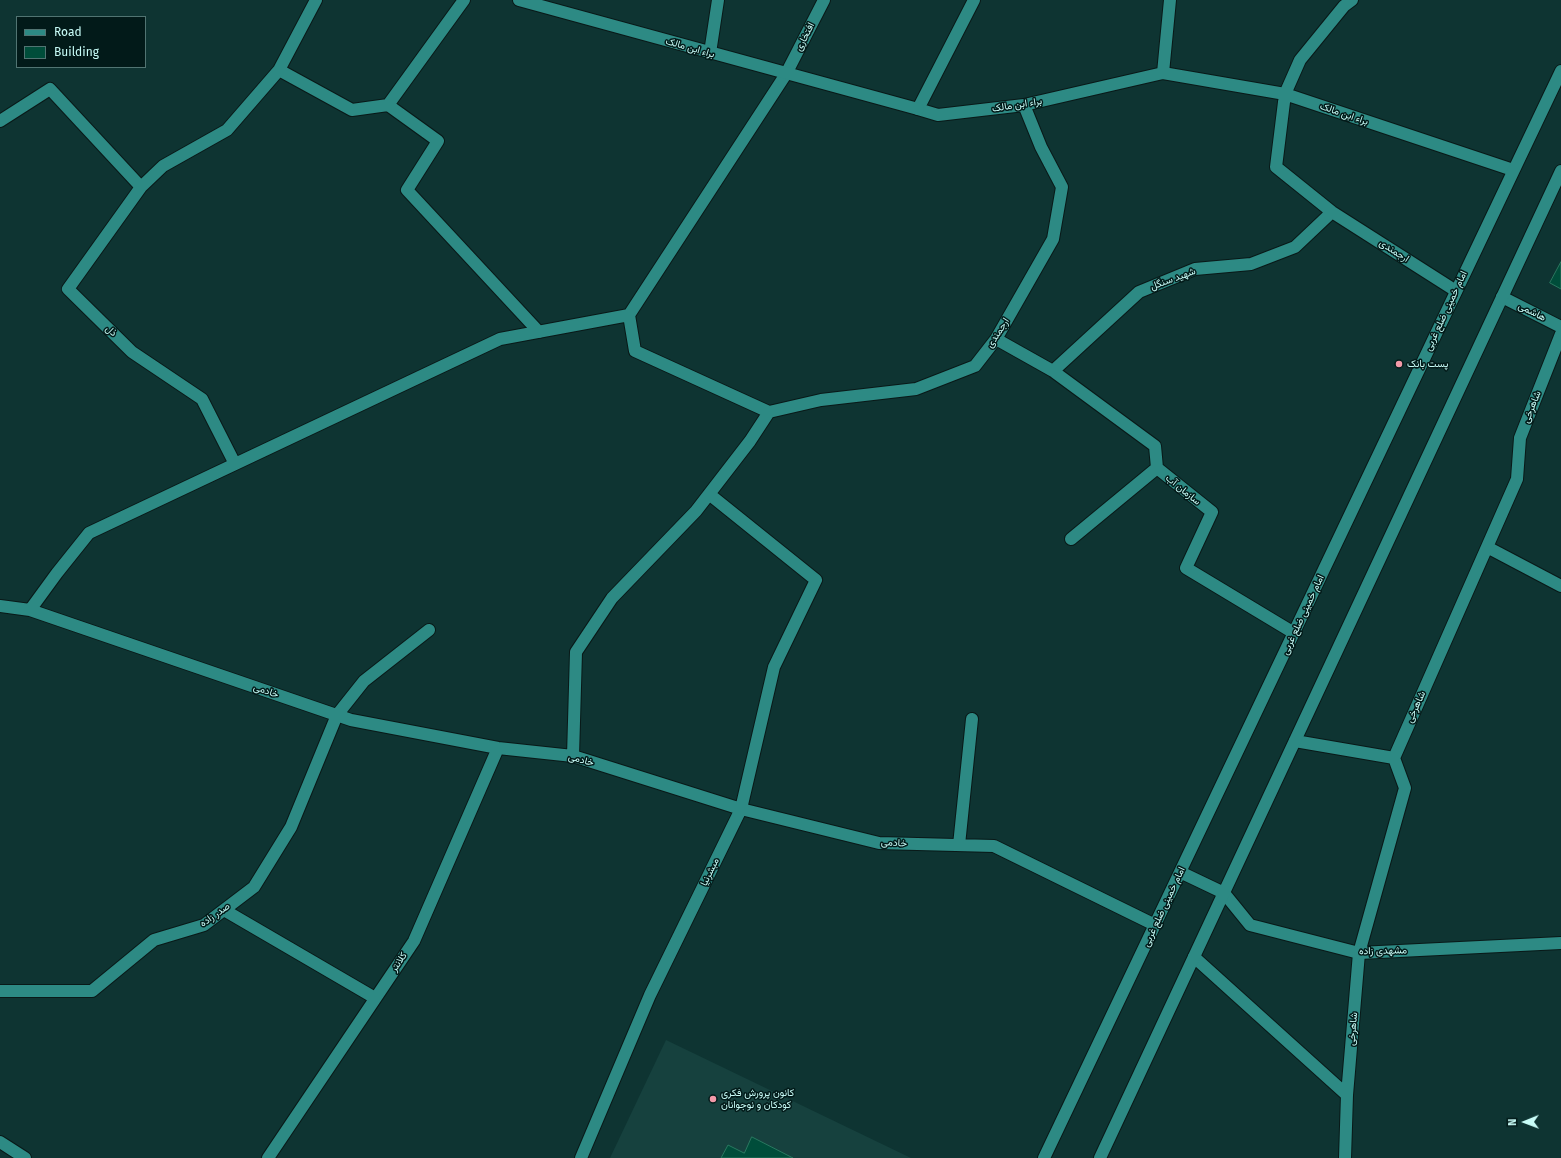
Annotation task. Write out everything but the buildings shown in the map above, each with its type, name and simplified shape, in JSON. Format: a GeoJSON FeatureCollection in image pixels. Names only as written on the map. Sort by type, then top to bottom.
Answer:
{"type":"FeatureCollection","features":[{"type":"Feature","properties":{"kind":"main road"},"geometry":{"type":"LineString","coordinates":[[0,121],[50,89],[141,187],[163,166],[227,130],[279,70],[316,0]]}},
{"type":"Feature","properties":{"kind":"main road"},"geometry":{"type":"LineString","coordinates":[[279,70],[352,110],[388,104],[464,0]]}},
{"type":"Feature","properties":{"kind":"main road","name":"براء ابن مالک"},"geometry":{"type":"LineString","coordinates":[[519,0],[938,115],[1024,105],[1163,73],[1286,94],[1513,170]]}},
{"type":"Feature","properties":{"kind":"main road"},"geometry":{"type":"LineString","coordinates":[[710,53],[718,0]]}},
{"type":"Feature","properties":{"kind":"main road","name":"افتخاری"},"geometry":{"type":"LineString","coordinates":[[629,315],[786,74],[824,0]]}},
{"type":"Feature","properties":{"kind":"main road"},"geometry":{"type":"LineString","coordinates":[[918,109],[974,0]]}},
{"type":"Feature","properties":{"kind":"main road"},"geometry":{"type":"LineString","coordinates":[[1163,73],[1170,0]]}},
{"type":"Feature","properties":{"kind":"main road"},"geometry":{"type":"LineString","coordinates":[[1286,94],[1300,60],[1344,6],[1352,0]]}},
{"type":"Feature","properties":{"kind":"main road","name":"امام خمینی ضلع غربی"},"geometry":{"type":"LineString","coordinates":[[1044,1158],[1561,71]]}},
{"type":"Feature","properties":{"kind":"main road","name":"ارجمندی"},"geometry":{"type":"LineString","coordinates":[[1286,94],[1276,167],[1332,212],[1456,291]]}},
{"type":"Feature","properties":{"kind":"main road"},"geometry":{"type":"LineString","coordinates":[[388,104],[438,141],[407,190],[539,332]]}},
{"type":"Feature","properties":{"kind":"main road","name":"ارجمندی"},"geometry":{"type":"LineString","coordinates":[[769,412],[821,400],[916,389],[975,366],[996,339],[1053,239],[1062,187],[1041,147],[1024,105]]}},
{"type":"Feature","properties":{"kind":"main road"},"geometry":{"type":"LineString","coordinates":[[1100,1158],[1502,297],[1558,184],[1561,171]]}},
{"type":"Feature","properties":{"kind":"main road","name":"ذل"},"geometry":{"type":"LineString","coordinates":[[141,187],[68,289],[132,352],[202,399],[235,464]]}},
{"type":"Feature","properties":{"kind":"main road","name":"شهید سنگل"},"geometry":{"type":"LineString","coordinates":[[1053,371],[1139,292],[1195,269],[1251,264],[1295,247],[1332,212]]}},
{"type":"Feature","properties":{"kind":"main road","name":"هاشمی"},"geometry":{"type":"LineString","coordinates":[[1502,297],[1561,327]]}},
{"type":"Feature","properties":{"kind":"main road"},"geometry":{"type":"LineString","coordinates":[[30,610],[89,533],[500,339],[629,315],[635,351],[769,412],[750,441],[696,511],[612,598],[576,652],[572,756]]}},
{"type":"Feature","properties":{"kind":"main road","name":"شاهرخی"},"geometry":{"type":"LineString","coordinates":[[1345,1158],[1347,1095],[1359,953],[1405,788],[1394,758],[1517,479],[1520,438],[1561,334]]}},
{"type":"Feature","properties":{"kind":"main road","name":"سازمان آب"},"geometry":{"type":"LineString","coordinates":[[996,339],[1053,371],[1155,446],[1157,468],[1212,512],[1186,568],[1294,633]]}},
{"type":"Feature","properties":{"kind":"main road"},"geometry":{"type":"LineString","coordinates":[[1071,539],[1157,468]]}},
{"type":"Feature","properties":{"kind":"main road","name":"مبشرنیا"},"geometry":{"type":"LineString","coordinates":[[581,1158],[650,995],[741,809],[774,667],[816,580],[710,494]]}},
{"type":"Feature","properties":{"kind":"main road"},"geometry":{"type":"LineString","coordinates":[[1487,547],[1561,586]]}},
{"type":"Feature","properties":{"kind":"main road","name":"خادمی"},"geometry":{"type":"LineString","coordinates":[[0,606],[30,610],[351,720],[498,748],[572,756],[741,809],[879,843],[994,846],[1155,925]]}},
{"type":"Feature","properties":{"kind":"main road","name":"صدر زاده"},"geometry":{"type":"LineString","coordinates":[[0,992],[92,991],[154,940],[204,925],[254,887],[291,827],[337,715],[364,681],[429,630]]}},
{"type":"Feature","properties":{"kind":"main road"},"geometry":{"type":"LineString","coordinates":[[959,845],[972,719]]}},
{"type":"Feature","properties":{"kind":"main road"},"geometry":{"type":"LineString","coordinates":[[1295,741],[1394,758]]}},
{"type":"Feature","properties":{"kind":"main road","name":"کلانتر"},"geometry":{"type":"LineString","coordinates":[[268,1158],[414,941],[498,748]]}},
{"type":"Feature","properties":{"kind":"main road"},"geometry":{"type":"LineString","coordinates":[[1180,872],[1224,893]]}},
{"type":"Feature","properties":{"kind":"main road","name":"مشهدی زاده"},"geometry":{"type":"LineString","coordinates":[[1224,893],[1250,925],[1359,953],[1561,943]]}},
{"type":"Feature","properties":{"kind":"main road"},"geometry":{"type":"LineString","coordinates":[[224,910],[375,998]]}},
{"type":"Feature","properties":{"kind":"main road"},"geometry":{"type":"LineString","coordinates":[[1194,957],[1347,1095]]}},
{"type":"Feature","properties":{"kind":"main road"},"geometry":{"type":"LineString","coordinates":[[0,1142],[25,1158]]}},
{"type":"Feature","properties":{"kind":"shaded area","name":"کانون پرورش فکری کودکان و نوجوانان"},"geometry":{"type":"Polygon","coordinates":[[[666,1040],[911,1158],[610,1158],[666,1040]]]}},
{"type":"Feature","properties":{"kind":"place","name":"پست بانک"},"geometry":{"type":"Point","coordinates":[1399,364]}},
{"type":"Feature","properties":{"kind":"place","name":"کانون پرورش فکری کودکان و نوجوانان"},"geometry":{"type":"Point","coordinates":[713,1099]}}]}
